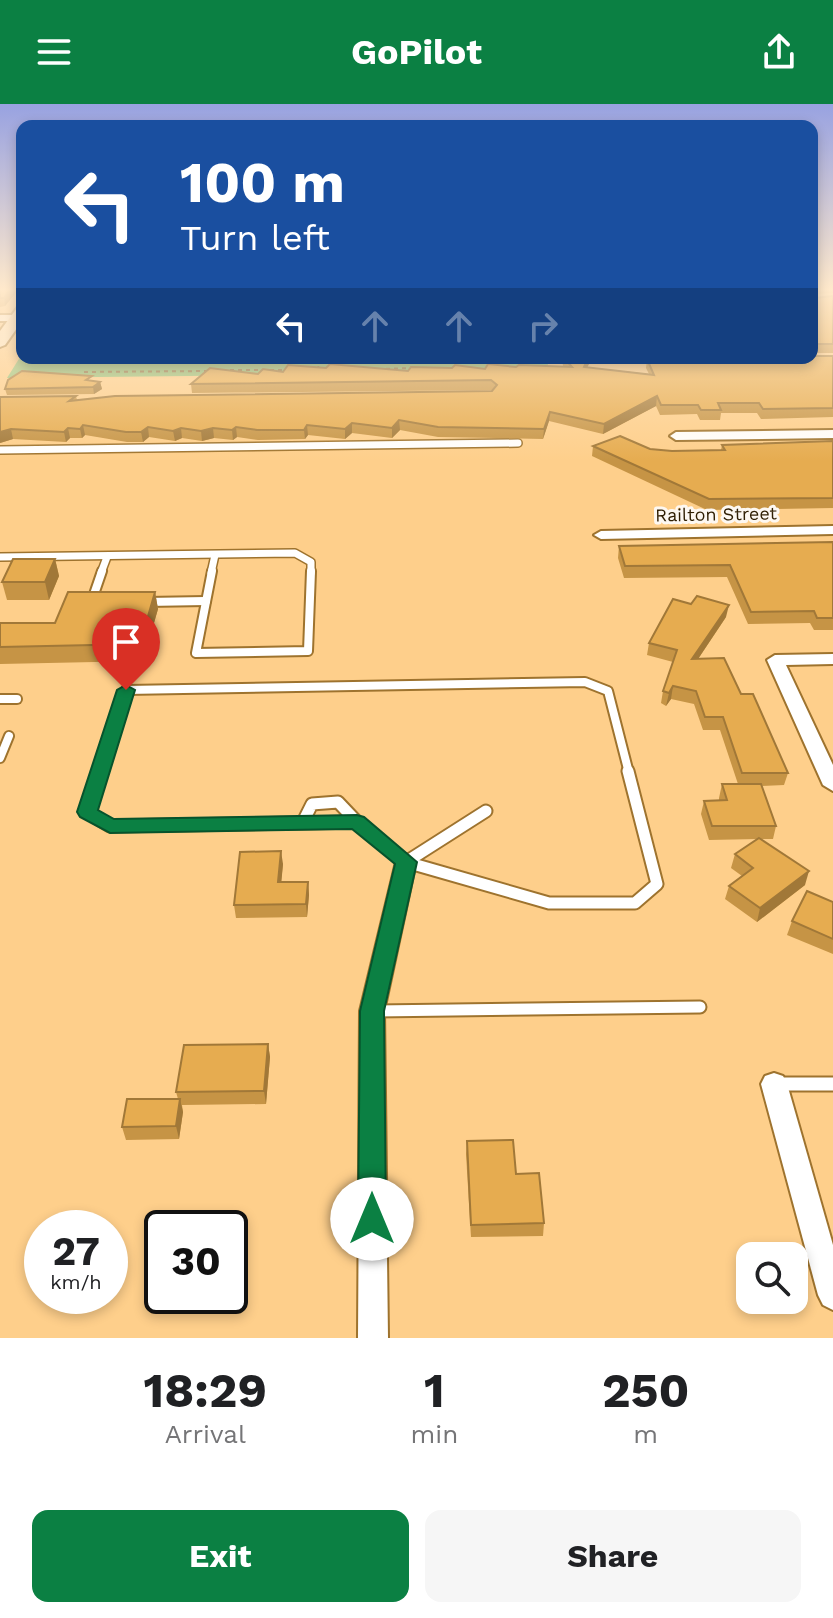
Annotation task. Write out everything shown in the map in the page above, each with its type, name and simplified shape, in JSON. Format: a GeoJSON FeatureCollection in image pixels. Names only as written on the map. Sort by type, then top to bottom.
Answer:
{"type":"FeatureCollection","features":[{"type":"Feature","properties":{"kind":"street"},"geometry":{"type":"LineString","coordinates":[[676,436],[833,434]]}},
{"type":"Feature","properties":{"kind":"street","name":"Railton Street"},"geometry":{"type":"LineString","coordinates":[[601,535],[833,530]]}},
{"type":"Feature","properties":{"kind":"street"},"geometry":{"type":"LineString","coordinates":[[833,659],[775,660],[833,785]]}},
{"type":"Feature","properties":{"kind":"street"},"geometry":{"type":"LineString","coordinates":[[373,1338],[372,1011],[406,862]]}},
{"type":"Feature","properties":{"kind":"street"},"geometry":{"type":"LineString","coordinates":[[774,1084],[833,1295]]}},
{"type":"Feature","properties":{"kind":"lane"},"geometry":{"type":"LineString","coordinates":[[0,450],[518,443]]}},
{"type":"Feature","properties":{"kind":"lane"},"geometry":{"type":"LineString","coordinates":[[0,557],[295,553],[311,562],[308,651],[196,653],[215,555]]}},
{"type":"Feature","properties":{"kind":"lane"},"geometry":{"type":"LineString","coordinates":[[105,603],[90,603],[107,557]]}},
{"type":"Feature","properties":{"kind":"lane"},"geometry":{"type":"LineString","coordinates":[[134,602],[206,601]]}},
{"type":"Feature","properties":{"kind":"lane"},"geometry":{"type":"LineString","coordinates":[[303,822],[312,804],[338,802],[357,822],[406,862],[549,903],[635,903],[657,884],[608,691],[585,682],[126,690],[87,812],[110,826],[357,822]]}},
{"type":"Feature","properties":{"kind":"lane"},"geometry":{"type":"LineString","coordinates":[[0,699],[17,699]]}},
{"type":"Feature","properties":{"kind":"lane"},"geometry":{"type":"LineString","coordinates":[[0,758],[9,736]]}},
{"type":"Feature","properties":{"kind":"lane"},"geometry":{"type":"LineString","coordinates":[[406,862],[486,811]]}},
{"type":"Feature","properties":{"kind":"lane"},"geometry":{"type":"LineString","coordinates":[[372,1011],[700,1007]]}},
{"type":"Feature","properties":{"kind":"lane"},"geometry":{"type":"LineString","coordinates":[[774,1084],[833,1084]]}},
{"type":"Feature","properties":{"kind":"path"},"geometry":{"type":"LineString","coordinates":[[318,364],[318,370]]}},
{"type":"Feature","properties":{"kind":"path"},"geometry":{"type":"LineString","coordinates":[[378,369],[423,368]]}},
{"type":"Feature","properties":{"kind":"path"},"geometry":{"type":"LineString","coordinates":[[438,368],[468,368]]}},
{"type":"Feature","properties":{"kind":"path"},"geometry":{"type":"LineString","coordinates":[[224,371],[302,370]]}},
{"type":"Feature","properties":{"kind":"path"},"geometry":{"type":"LineString","coordinates":[[84,372],[209,371]]}},
{"type":"Feature","properties":{"kind":"green space"},"geometry":{"type":"Polygon","coordinates":[[[16,364],[548,364],[550,372],[7,378],[16,364]]]}},
{"type":"Feature","properties":{"kind":"building"},"geometry":{"type":"Polygon","coordinates":[[[818,356],[833,356],[833,408],[763,409],[759,403],[718,403],[721,410],[701,410],[698,405],[661,405],[657,396],[604,424],[550,412],[544,429],[438,427],[399,420],[392,428],[352,423],[345,429],[307,425],[304,430],[236,427],[232,430],[181,428],[173,431],[148,427],[141,432],[126,432],[83,425],[80,429],[68,428],[64,432],[11,429],[0,432],[0,397],[76,396],[69,401],[115,396],[492,391],[497,385],[491,380],[191,384],[210,368],[258,374],[263,369],[283,372],[288,365],[326,368],[330,364],[408,371],[411,367],[452,368],[455,365],[485,369],[488,364],[572,367],[569,364],[585,364],[584,367],[654,375],[649,364],[818,364],[818,356]]]}},
{"type":"Feature","properties":{"kind":"building"},"geometry":{"type":"Polygon","coordinates":[[[22,371],[92,376],[86,380],[100,382],[93,387],[5,389],[8,380],[22,371]]]}},
{"type":"Feature","properties":{"kind":"building"},"geometry":{"type":"Polygon","coordinates":[[[620,436],[650,449],[672,451],[725,450],[722,445],[833,441],[833,498],[709,499],[593,446],[620,436]]]}},
{"type":"Feature","properties":{"kind":"building"},"geometry":{"type":"Polygon","coordinates":[[[833,542],[833,618],[817,618],[814,611],[751,612],[730,565],[625,566],[619,546],[833,542]]]}},
{"type":"Feature","properties":{"kind":"building"},"geometry":{"type":"Polygon","coordinates":[[[13,559],[55,559],[45,582],[2,582],[13,559]]]}},
{"type":"Feature","properties":{"kind":"building"},"geometry":{"type":"Polygon","coordinates":[[[68,592],[155,592],[140,644],[0,647],[0,623],[55,623],[68,592]]]}},
{"type":"Feature","properties":{"kind":"building"},"geometry":{"type":"Polygon","coordinates":[[[697,596],[729,605],[692,659],[724,658],[741,694],[753,694],[788,773],[742,773],[723,717],[705,717],[696,691],[673,686],[669,693],[663,691],[677,650],[649,643],[673,599],[691,604],[697,596]]]}},
{"type":"Feature","properties":{"kind":"building"},"geometry":{"type":"Polygon","coordinates":[[[722,784],[761,784],[776,826],[712,826],[704,801],[727,800],[722,784]]]}},
{"type":"Feature","properties":{"kind":"building"},"geometry":{"type":"Polygon","coordinates":[[[759,838],[809,871],[760,908],[729,886],[753,868],[735,854],[759,838]]]}},
{"type":"Feature","properties":{"kind":"building"},"geometry":{"type":"Polygon","coordinates":[[[281,851],[278,882],[308,882],[306,904],[234,905],[240,852],[281,851]]]}},
{"type":"Feature","properties":{"kind":"building"},"geometry":{"type":"Polygon","coordinates":[[[807,891],[833,902],[833,939],[792,921],[807,891]]]}},
{"type":"Feature","properties":{"kind":"building"},"geometry":{"type":"Polygon","coordinates":[[[268,1044],[264,1091],[176,1092],[184,1045],[268,1044]]]}},
{"type":"Feature","properties":{"kind":"building"},"geometry":{"type":"Polygon","coordinates":[[[127,1099],[180,1099],[176,1126],[122,1127],[127,1099]]]}},
{"type":"Feature","properties":{"kind":"building"},"geometry":{"type":"Polygon","coordinates":[[[513,1140],[516,1174],[539,1173],[544,1223],[471,1225],[467,1141],[513,1140]]]}},
{"type":"Feature","properties":{"kind":"route"},"geometry":{"type":"LineString","coordinates":[[126,690],[87,812],[110,826],[357,822],[406,862],[372,1011],[372,1219]]}}]}
